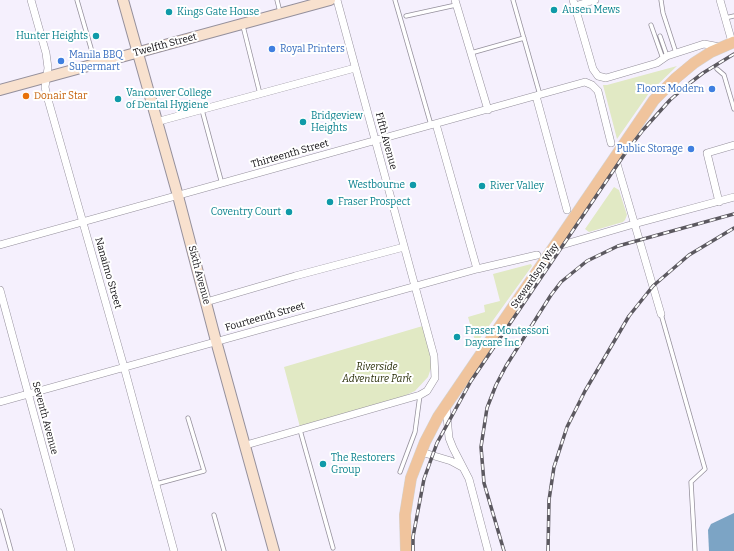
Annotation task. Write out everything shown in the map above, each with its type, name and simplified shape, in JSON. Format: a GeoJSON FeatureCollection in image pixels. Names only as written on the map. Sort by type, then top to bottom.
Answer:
{"type":"FeatureCollection","features":[{"type":"Feature","properties":{"kind":"main road","name":"Stewardson Way"},"geometry":{"type":"LineString","coordinates":[[406,551],[405,515],[411,478],[421,452],[438,417],[654,100],[676,78],[694,63],[720,47],[733,42]]}},
{"type":"Feature","properties":{"kind":"street","name":"Nanaimo Street"},"geometry":{"type":"LineString","coordinates":[[31,0],[46,53],[48,68],[45,87],[47,96],[84,222],[174,551]]}},
{"type":"Feature","properties":{"kind":"street","name":"Sixth Avenue"},"geometry":{"type":"LineString","coordinates":[[123,0],[178,196],[274,551]]}},
{"type":"Feature","properties":{"kind":"street","name":"Twelfth Street"},"geometry":{"type":"LineString","coordinates":[[0,90],[330,0]]}},
{"type":"Feature","properties":{"kind":"street","name":"Fifth Avenue"},"geometry":{"type":"LineString","coordinates":[[337,0],[434,356],[435,378],[427,391],[420,396]]}},
{"type":"Feature","properties":{"kind":"street"},"geometry":{"type":"LineString","coordinates":[[595,0],[574,3],[593,69],[598,76],[606,78],[704,44],[720,47]]}},
{"type":"Feature","properties":{"kind":"street"},"geometry":{"type":"LineString","coordinates":[[720,0],[733,42]]}},
{"type":"Feature","properties":{"kind":"street"},"geometry":{"type":"LineString","coordinates":[[456,2],[488,110]]}},
{"type":"Feature","properties":{"kind":"street"},"geometry":{"type":"LineString","coordinates":[[156,122],[355,68]]}},
{"type":"Feature","properties":{"kind":"street","name":"Thirteenth Street"},"geometry":{"type":"LineString","coordinates":[[0,246],[585,82],[592,85],[598,91],[611,143]]}},
{"type":"Feature","properties":{"kind":"street"},"geometry":{"type":"LineString","coordinates":[[538,96],[567,210]]}},
{"type":"Feature","properties":{"kind":"street"},"geometry":{"type":"LineString","coordinates":[[434,125],[477,269]]}},
{"type":"Feature","properties":{"kind":"street"},"geometry":{"type":"LineString","coordinates":[[719,202],[707,153],[734,145]]}},
{"type":"Feature","properties":{"kind":"street"},"geometry":{"type":"LineString","coordinates":[[616,157],[661,314]]}},
{"type":"Feature","properties":{"kind":"street"},"geometry":{"type":"LineString","coordinates":[[555,247],[734,197]]}},
{"type":"Feature","properties":{"kind":"street"},"geometry":{"type":"LineString","coordinates":[[206,302],[295,276],[404,247]]}},
{"type":"Feature","properties":{"kind":"street","name":"Fourteenth Street"},"geometry":{"type":"LineString","coordinates":[[0,402],[415,286],[536,255]]}},
{"type":"Feature","properties":{"kind":"street","name":"Seventh Avenue"},"geometry":{"type":"LineString","coordinates":[[0,290],[71,551]]}},
{"type":"Feature","properties":{"kind":"street"},"geometry":{"type":"LineString","coordinates":[[246,445],[420,396]]}},
{"type":"Feature","properties":{"kind":"street"},"geometry":{"type":"LineString","coordinates":[[446,406],[449,438],[469,479],[488,551]]}},
{"type":"Feature","properties":{"kind":"street"},"geometry":{"type":"LineString","coordinates":[[421,452],[447,459],[462,467]]}},
{"type":"Feature","properties":{"kind":"lane"},"geometry":{"type":"LineString","coordinates":[[76,0],[92,57],[96,64]]}},
{"type":"Feature","properties":{"kind":"lane"},"geometry":{"type":"LineString","coordinates":[[277,0],[281,13]]}},
{"type":"Feature","properties":{"kind":"lane"},"geometry":{"type":"LineString","coordinates":[[395,0],[434,125]]}},
{"type":"Feature","properties":{"kind":"lane"},"geometry":{"type":"LineString","coordinates":[[513,0],[538,96]]}},
{"type":"Feature","properties":{"kind":"lane"},"geometry":{"type":"LineString","coordinates":[[661,0],[663,13],[676,53]]}},
{"type":"Feature","properties":{"kind":"lane"},"geometry":{"type":"LineString","coordinates":[[406,16],[456,2]]}},
{"type":"Feature","properties":{"kind":"lane"},"geometry":{"type":"LineString","coordinates":[[725,18],[734,16]]}},
{"type":"Feature","properties":{"kind":"lane"},"geometry":{"type":"LineString","coordinates":[[243,24],[260,95]]}},
{"type":"Feature","properties":{"kind":"lane"},"geometry":{"type":"LineString","coordinates":[[651,25],[662,59]]}},
{"type":"Feature","properties":{"kind":"lane"},"geometry":{"type":"LineString","coordinates":[[660,36],[662,59]]}},
{"type":"Feature","properties":{"kind":"lane"},"geometry":{"type":"LineString","coordinates":[[471,52],[524,38]]}},
{"type":"Feature","properties":{"kind":"lane"},"geometry":{"type":"LineString","coordinates":[[717,70],[724,75],[734,109]]}},
{"type":"Feature","properties":{"kind":"lane"},"geometry":{"type":"LineString","coordinates":[[202,110],[222,184]]}},
{"type":"Feature","properties":{"kind":"lane"},"geometry":{"type":"LineString","coordinates":[[661,314],[705,468],[691,482],[695,551]]}},
{"type":"Feature","properties":{"kind":"lane"},"geometry":{"type":"LineString","coordinates":[[400,472],[415,432],[420,396]]}},
{"type":"Feature","properties":{"kind":"lane"},"geometry":{"type":"LineString","coordinates":[[156,484],[204,471],[188,418]]}},
{"type":"Feature","properties":{"kind":"lane"},"geometry":{"type":"LineString","coordinates":[[300,429],[333,548]]}},
{"type":"Feature","properties":{"kind":"lane"},"geometry":{"type":"LineString","coordinates":[[0,511],[11,551]]}},
{"type":"Feature","properties":{"kind":"lane"},"geometry":{"type":"LineString","coordinates":[[214,515],[224,551]]}},
{"type":"Feature","properties":{"kind":"green space"},"geometry":{"type":"Polygon","coordinates":[[[677,66],[649,93],[617,139],[603,85],[677,66]]]}},
{"type":"Feature","properties":{"kind":"green space"},"geometry":{"type":"Polygon","coordinates":[[[614,187],[619,190],[627,215],[625,220],[623,222],[589,232],[585,229],[614,187]]]}},
{"type":"Feature","properties":{"kind":"green space"},"geometry":{"type":"Polygon","coordinates":[[[531,264],[532,266],[476,344],[468,317],[485,312],[484,305],[500,301],[493,274],[531,264]]]}},
{"type":"Feature","properties":{"kind":"green space","name":"Riverside Adventure Park"},"geometry":{"type":"Polygon","coordinates":[[[426,325],[435,356],[428,377],[415,391],[393,401],[300,427],[284,367],[426,325]]]}},
{"type":"Feature","properties":{"kind":"water"},"geometry":{"type":"Polygon","coordinates":[[[734,513],[734,551],[709,551],[708,530],[711,524],[734,513]]]}},
{"type":"Feature","properties":{"kind":"railway"},"geometry":{"type":"LineString","coordinates":[[413,551],[413,537],[424,479],[437,443],[471,381],[626,152],[643,130],[670,100],[686,86],[703,73],[734,54]]}},
{"type":"Feature","properties":{"kind":"railway"},"geometry":{"type":"LineString","coordinates":[[504,551],[484,483],[481,447],[487,408],[496,385],[506,366],[551,295],[561,282],[587,261],[618,246],[734,214]]}},
{"type":"Feature","properties":{"kind":"railway"},"geometry":{"type":"LineString","coordinates":[[548,551],[549,500],[554,467],[567,427],[585,391],[629,316],[653,286],[689,255],[734,228]]}},
{"type":"Feature","properties":{"kind":"place","name":"Ausen Mews"},"geometry":{"type":"Point","coordinates":[554,10]}},
{"type":"Feature","properties":{"kind":"place","name":"Kings Gate House"},"geometry":{"type":"Point","coordinates":[169,12]}},
{"type":"Feature","properties":{"kind":"place","name":"Hunter Heights"},"geometry":{"type":"Point","coordinates":[96,36]}},
{"type":"Feature","properties":{"kind":"place","name":"Royal Printers"},"geometry":{"type":"Point","coordinates":[272,49]}},
{"type":"Feature","properties":{"kind":"place","name":"Manila BBQ Supermart"},"geometry":{"type":"Point","coordinates":[61,61]}},
{"type":"Feature","properties":{"kind":"place","name":"Floors Modern"},"geometry":{"type":"Point","coordinates":[712,89]}},
{"type":"Feature","properties":{"kind":"place","name":"Donair Star"},"geometry":{"type":"Point","coordinates":[26,96]}},
{"type":"Feature","properties":{"kind":"place","name":"Vancouver College of Dental Hygiene"},"geometry":{"type":"Point","coordinates":[118,99]}},
{"type":"Feature","properties":{"kind":"place","name":"Bridgeview Heights"},"geometry":{"type":"Point","coordinates":[303,122]}},
{"type":"Feature","properties":{"kind":"place","name":"Public Storage"},"geometry":{"type":"Point","coordinates":[691,149]}},
{"type":"Feature","properties":{"kind":"place","name":"Westbourne"},"geometry":{"type":"Point","coordinates":[413,185]}},
{"type":"Feature","properties":{"kind":"place","name":"River Valley"},"geometry":{"type":"Point","coordinates":[482,186]}},
{"type":"Feature","properties":{"kind":"place","name":"Fraser Prospect"},"geometry":{"type":"Point","coordinates":[330,202]}},
{"type":"Feature","properties":{"kind":"place","name":"Coventry Court"},"geometry":{"type":"Point","coordinates":[289,212]}},
{"type":"Feature","properties":{"kind":"place","name":"Fraser Montessori Daycare Inc"},"geometry":{"type":"Point","coordinates":[457,337]}},
{"type":"Feature","properties":{"kind":"place","name":"The Restorers Group"},"geometry":{"type":"Point","coordinates":[323,464]}}]}
